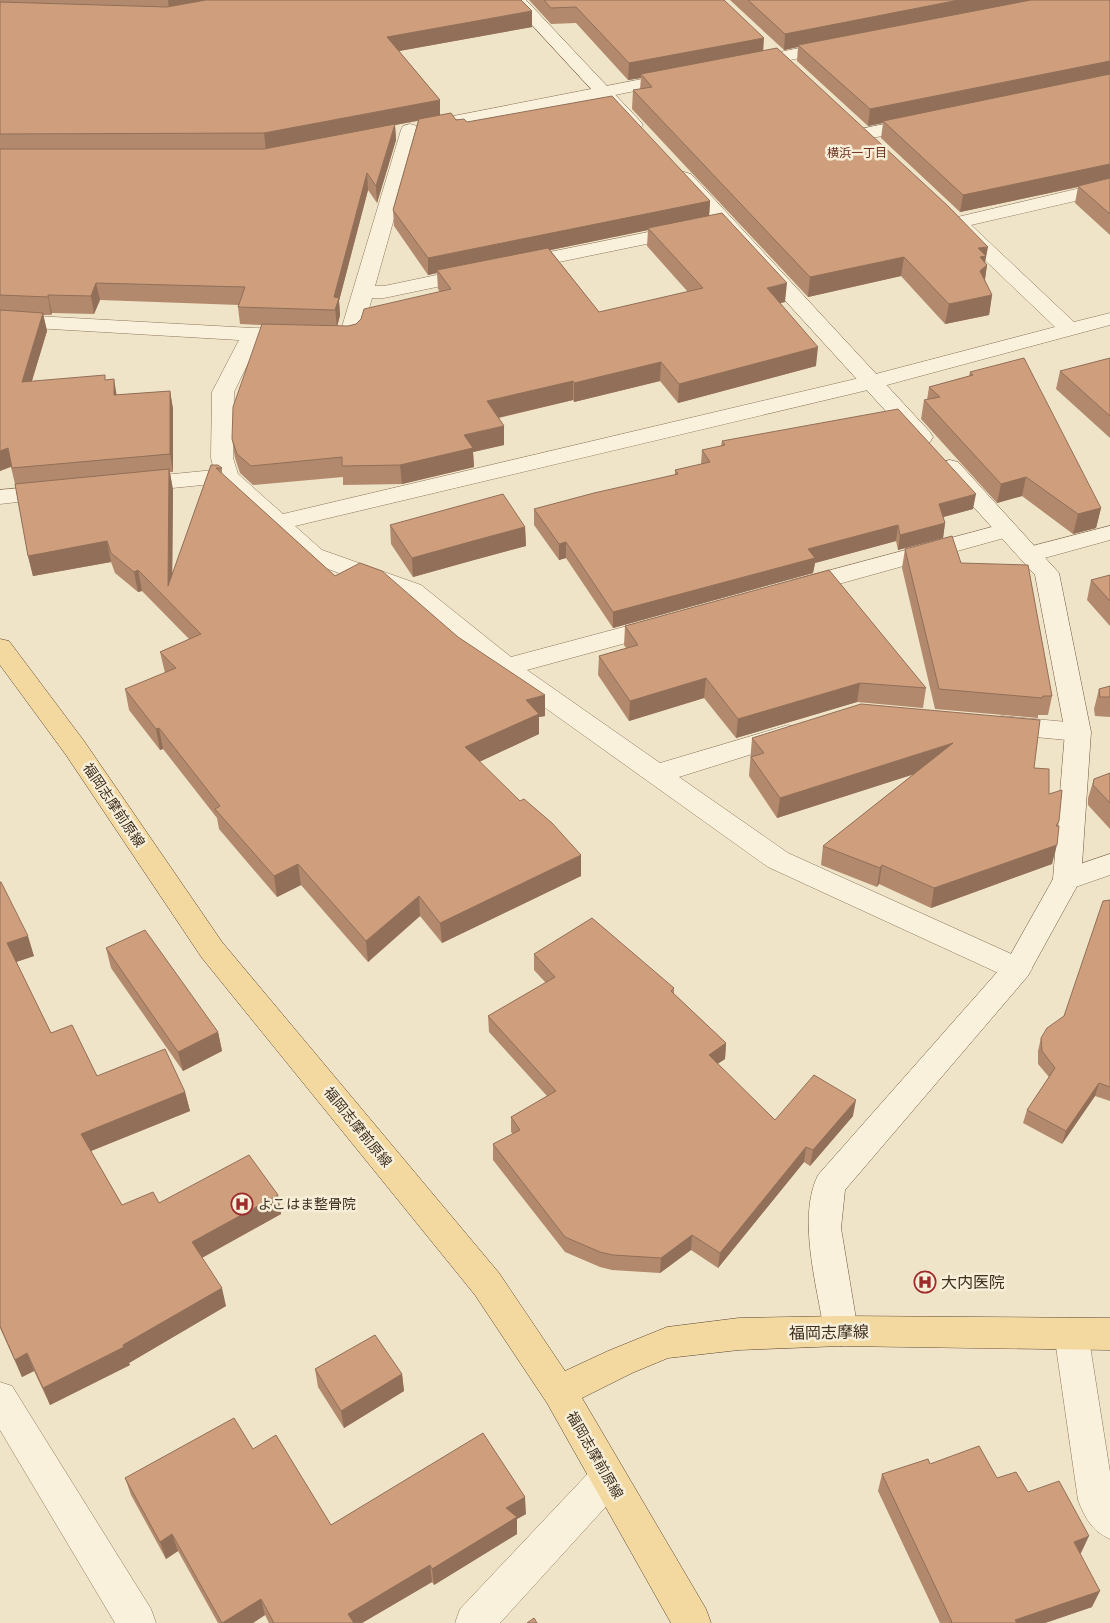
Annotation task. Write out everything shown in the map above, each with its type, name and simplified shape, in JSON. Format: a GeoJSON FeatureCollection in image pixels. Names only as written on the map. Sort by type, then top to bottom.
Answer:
{"type":"FeatureCollection","features":[{"type":"Feature","properties":{"kind":"main road","name":"福岡志摩前原線"},"geometry":{"type":"LineString","coordinates":[[0,647],[75,748],[212,950],[486,1284],[559,1392],[692,1623]]}},
{"type":"Feature","properties":{"kind":"main road","name":"福岡志摩線"},"geometry":{"type":"LineString","coordinates":[[559,1392],[620,1362],[667,1343],[740,1334],[841,1331],[1110,1334]]}},
{"type":"Feature","properties":{"kind":"street"},"geometry":{"type":"LineString","coordinates":[[517,0],[648,140]]}},
{"type":"Feature","properties":{"kind":"street"},"geometry":{"type":"LineString","coordinates":[[733,66],[787,64],[856,42]]}},
{"type":"Feature","properties":{"kind":"street"},"geometry":{"type":"LineString","coordinates":[[766,44],[787,64]]}},
{"type":"Feature","properties":{"kind":"street"},"geometry":{"type":"LineString","coordinates":[[0,320],[252,334],[350,337],[364,292],[400,132],[696,74]]}},
{"type":"Feature","properties":{"kind":"street"},"geometry":{"type":"LineString","coordinates":[[877,148],[856,128],[939,118]]}},
{"type":"Feature","properties":{"kind":"street"},"geometry":{"type":"LineString","coordinates":[[674,167],[711,225],[872,382],[1047,574],[1078,732],[1067,878],[1017,969],[829,1185],[824,1228],[841,1331]]}},
{"type":"Feature","properties":{"kind":"street"},"geometry":{"type":"LineString","coordinates":[[956,223],[1110,187]]}},
{"type":"Feature","properties":{"kind":"street"},"geometry":{"type":"LineString","coordinates":[[942,209],[1069,329]]}},
{"type":"Feature","properties":{"kind":"street"},"geometry":{"type":"LineString","coordinates":[[364,292],[384,292],[711,225]]}},
{"type":"Feature","properties":{"kind":"street"},"geometry":{"type":"LineString","coordinates":[[277,523],[872,382],[1110,319]]}},
{"type":"Feature","properties":{"kind":"street"},"geometry":{"type":"LineString","coordinates":[[252,334],[223,392],[222,458],[228,476],[313,555],[412,591],[507,667],[778,860],[1017,969]]}},
{"type":"Feature","properties":{"kind":"street"},"geometry":{"type":"LineString","coordinates":[[109,487],[228,476]]}},
{"type":"Feature","properties":{"kind":"street"},"geometry":{"type":"LineString","coordinates":[[0,498],[79,490]]}},
{"type":"Feature","properties":{"kind":"street"},"geometry":{"type":"LineString","coordinates":[[776,593],[1007,530]]}},
{"type":"Feature","properties":{"kind":"street"},"geometry":{"type":"LineString","coordinates":[[1030,554],[1110,533]]}},
{"type":"Feature","properties":{"kind":"street"},"geometry":{"type":"LineString","coordinates":[[507,667],[680,620]]}},
{"type":"Feature","properties":{"kind":"street"},"geometry":{"type":"LineString","coordinates":[[982,724],[1078,732]]}},
{"type":"Feature","properties":{"kind":"street"},"geometry":{"type":"LineString","coordinates":[[656,774],[812,727]]}},
{"type":"Feature","properties":{"kind":"street"},"geometry":{"type":"LineString","coordinates":[[1067,878],[1110,864]]}},
{"type":"Feature","properties":{"kind":"street"},"geometry":{"type":"LineString","coordinates":[[1071,1333],[1096,1500],[1110,1521]]}},
{"type":"Feature","properties":{"kind":"street"},"geometry":{"type":"LineString","coordinates":[[0,1398],[137,1623]]}},
{"type":"Feature","properties":{"kind":"street"},"geometry":{"type":"LineString","coordinates":[[474,1623],[608,1478]]}},
{"type":"Feature","properties":{"kind":"building"},"geometry":{"type":"Polygon","coordinates":[[[206,0],[521,0],[532,11],[387,37],[440,100],[264,133],[0,134],[0,2],[167,7],[206,0]]]}},
{"type":"Feature","properties":{"kind":"building"},"geometry":{"type":"Polygon","coordinates":[[[544,0],[724,0],[764,38],[629,63],[576,7],[551,8],[544,0]]]}},
{"type":"Feature","properties":{"kind":"building"},"geometry":{"type":"Polygon","coordinates":[[[748,0],[959,0],[785,34],[748,0]]]}},
{"type":"Feature","properties":{"kind":"building"},"geometry":{"type":"Polygon","coordinates":[[[1031,0],[1110,0],[1110,61],[870,109],[798,45],[1031,0]]]}},
{"type":"Feature","properties":{"kind":"building"},"geometry":{"type":"Polygon","coordinates":[[[777,48],[948,206],[988,247],[978,248],[986,256],[980,257],[987,265],[980,271],[992,295],[949,304],[904,257],[810,277],[633,90],[652,87],[641,74],[777,48]]]}},
{"type":"Feature","properties":{"kind":"building"},"geometry":{"type":"Polygon","coordinates":[[[1110,74],[1110,164],[963,195],[883,121],[1110,74]]]}},
{"type":"Feature","properties":{"kind":"building"},"geometry":{"type":"Polygon","coordinates":[[[612,96],[710,201],[428,258],[393,210],[419,119],[451,113],[456,120],[464,119],[467,122],[612,96]]]}},
{"type":"Feature","properties":{"kind":"building"},"geometry":{"type":"Polygon","coordinates":[[[395,124],[376,186],[367,173],[334,297],[339,298],[335,310],[238,307],[245,287],[96,283],[91,296],[0,295],[0,149],[264,149],[395,124]]]}},
{"type":"Feature","properties":{"kind":"building"},"geometry":{"type":"Polygon","coordinates":[[[1110,178],[1110,214],[1078,186],[1110,178]]]}},
{"type":"Feature","properties":{"kind":"building"},"geometry":{"type":"Polygon","coordinates":[[[722,213],[787,283],[767,288],[818,347],[679,384],[661,362],[487,401],[504,426],[464,435],[473,448],[400,465],[342,466],[342,457],[251,466],[237,454],[232,439],[233,407],[262,324],[348,326],[356,324],[361,319],[364,309],[451,289],[437,270],[548,248],[599,312],[703,288],[648,228],[722,213]]]}},
{"type":"Feature","properties":{"kind":"building"},"geometry":{"type":"Polygon","coordinates":[[[0,310],[43,313],[22,382],[105,375],[105,380],[114,379],[114,395],[170,391],[170,454],[12,468],[8,448],[0,451],[0,310]]]}},
{"type":"Feature","properties":{"kind":"building"},"geometry":{"type":"Polygon","coordinates":[[[1024,358],[1101,508],[1078,514],[1026,477],[1001,484],[924,400],[940,397],[929,387],[973,375],[970,372],[1024,358]]]}},
{"type":"Feature","properties":{"kind":"building"},"geometry":{"type":"Polygon","coordinates":[[[1110,358],[1110,416],[1060,371],[1110,358]]]}},
{"type":"Feature","properties":{"kind":"building"},"geometry":{"type":"Polygon","coordinates":[[[898,409],[976,494],[939,504],[945,523],[900,535],[898,525],[808,549],[815,558],[613,612],[566,542],[559,544],[534,509],[678,474],[675,470],[710,462],[702,450],[725,445],[722,441],[898,409]]]}},
{"type":"Feature","properties":{"kind":"building"},"geometry":{"type":"Polygon","coordinates":[[[211,465],[218,465],[222,468],[216,468],[335,576],[360,563],[382,571],[458,637],[545,695],[526,700],[539,714],[465,747],[520,801],[524,799],[552,823],[581,855],[440,923],[419,896],[366,941],[298,864],[274,876],[215,809],[220,806],[159,728],[156,729],[125,689],[176,668],[160,652],[201,634],[138,570],[134,572],[111,553],[107,541],[28,556],[15,484],[169,469],[168,586],[211,465]]]}},
{"type":"Feature","properties":{"kind":"building"},"geometry":{"type":"Polygon","coordinates":[[[503,494],[525,527],[412,558],[390,525],[503,494]]]}},
{"type":"Feature","properties":{"kind":"building"},"geometry":{"type":"Polygon","coordinates":[[[952,536],[961,563],[1028,565],[1052,696],[1043,696],[1042,698],[939,689],[905,549],[952,536]]]}},
{"type":"Feature","properties":{"kind":"building"},"geometry":{"type":"Polygon","coordinates":[[[829,570],[926,688],[860,683],[738,719],[706,678],[630,701],[599,656],[638,645],[625,626],[829,570]]]}},
{"type":"Feature","properties":{"kind":"building"},"geometry":{"type":"Polygon","coordinates":[[[1110,575],[1110,601],[1091,580],[1110,575]]]}},
{"type":"Feature","properties":{"kind":"building"},"geometry":{"type":"Polygon","coordinates":[[[1110,686],[1110,697],[1100,697],[1099,689],[1110,686]]]}},
{"type":"Feature","properties":{"kind":"building"},"geometry":{"type":"Polygon","coordinates":[[[861,704],[1040,720],[1034,768],[1049,769],[1049,794],[1062,790],[1059,821],[1056,826],[1059,826],[1057,845],[934,888],[882,865],[880,868],[823,846],[953,743],[780,798],[751,757],[764,753],[752,738],[861,704]]]}},
{"type":"Feature","properties":{"kind":"building"},"geometry":{"type":"Polygon","coordinates":[[[1110,773],[1110,803],[1093,785],[1094,779],[1110,773]]]}},
{"type":"Feature","properties":{"kind":"building"},"geometry":{"type":"Polygon","coordinates":[[[0,882],[28,936],[7,943],[51,1033],[72,1025],[97,1076],[165,1049],[185,1092],[81,1134],[122,1205],[153,1192],[159,1203],[249,1155],[278,1195],[192,1242],[222,1288],[123,1345],[124,1347],[43,1388],[27,1353],[15,1360],[0,1326],[0,882]]]}},
{"type":"Feature","properties":{"kind":"building"},"geometry":{"type":"Polygon","coordinates":[[[1110,900],[1110,1087],[1099,1083],[1066,1131],[1027,1110],[1055,1068],[1042,1051],[1041,1038],[1047,1028],[1064,1016],[1103,901],[1110,900]]]}},
{"type":"Feature","properties":{"kind":"building"},"geometry":{"type":"Polygon","coordinates":[[[592,918],[674,988],[671,991],[726,1043],[709,1055],[775,1120],[814,1075],[856,1100],[813,1150],[806,1147],[720,1253],[692,1235],[661,1258],[613,1255],[600,1252],[565,1237],[493,1144],[520,1130],[511,1117],[556,1091],[488,1016],[555,977],[534,954],[592,918]]]}},
{"type":"Feature","properties":{"kind":"building"},"geometry":{"type":"Polygon","coordinates":[[[145,930],[218,1032],[178,1052],[106,948],[145,930]]]}},
{"type":"Feature","properties":{"kind":"building"},"geometry":{"type":"Polygon","coordinates":[[[375,1335],[402,1374],[341,1411],[315,1369],[375,1335]]]}},
{"type":"Feature","properties":{"kind":"building"},"geometry":{"type":"Polygon","coordinates":[[[234,1418],[253,1449],[276,1435],[331,1525],[483,1433],[525,1497],[506,1508],[517,1517],[432,1569],[430,1565],[348,1614],[354,1623],[274,1623],[261,1599],[222,1623],[172,1534],[160,1542],[125,1478],[234,1418]]]}},
{"type":"Feature","properties":{"kind":"building"},"geometry":{"type":"Polygon","coordinates":[[[979,1446],[997,1478],[1016,1472],[1028,1492],[1059,1481],[1089,1536],[1074,1542],[1100,1591],[1015,1620],[1017,1623],[950,1623],[952,1622],[882,1474],[928,1459],[930,1464],[979,1446]]]}},
{"type":"Feature","properties":{"kind":"building"},"geometry":{"type":"Polygon","coordinates":[[[534,1618],[537,1623],[527,1623],[534,1618]]]}},
{"type":"Feature","properties":{"kind":"place","name":"よこはま整骨院"},"geometry":{"type":"Point","coordinates":[242,1204]}},
{"type":"Feature","properties":{"kind":"place","name":"大内医院"},"geometry":{"type":"Point","coordinates":[925,1282]}},
{"type":"Feature","properties":{"kind":"district","name":"横浜一丁目"},"geometry":{"type":"Point","coordinates":[857,153]}}]}
